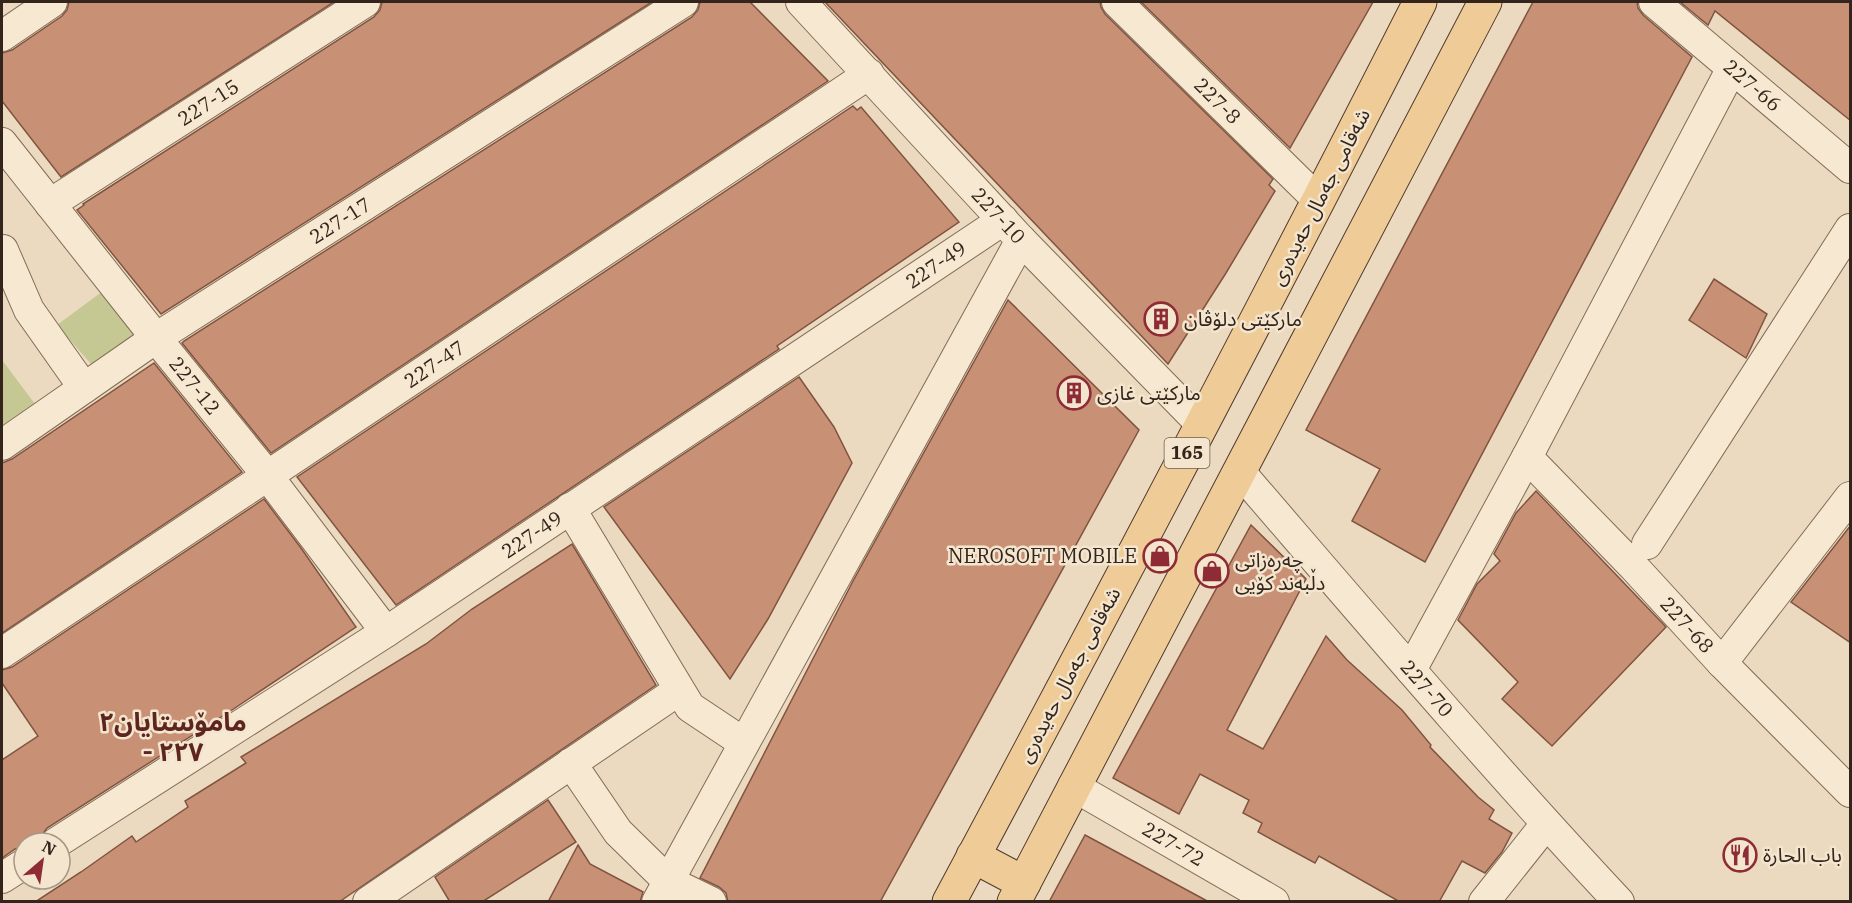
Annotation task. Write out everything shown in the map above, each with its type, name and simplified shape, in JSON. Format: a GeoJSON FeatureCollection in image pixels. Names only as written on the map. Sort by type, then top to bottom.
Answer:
{"type":"FeatureCollection","features":[{"type":"Feature","properties":{"kind":"main road","name":"شەقامی جەمال حەیدەری"},"geometry":{"type":"LineString","coordinates":[[949,902],[1202,425],[1420,2]]}},
{"type":"Feature","properties":{"kind":"main road","name":"165"},"geometry":{"type":"LineString","coordinates":[[1019,892],[1485,2]]}},
{"type":"Feature","properties":{"kind":"main road"},"geometry":{"type":"LineString","coordinates":[[973,856],[1019,892]]}},
{"type":"Feature","properties":{"kind":"street"},"geometry":{"type":"LineString","coordinates":[[2,36],[52,2]]}},
{"type":"Feature","properties":{"kind":"street","name":"227-15"},"geometry":{"type":"LineString","coordinates":[[50,204],[365,2]]}},
{"type":"Feature","properties":{"kind":"street","name":"227-17"},"geometry":{"type":"LineString","coordinates":[[2,445],[156,338],[683,2]]}},
{"type":"Feature","properties":{"kind":"street","name":"227-10"},"geometry":{"type":"LineString","coordinates":[[801,2],[1012,230],[1202,425]]}},
{"type":"Feature","properties":{"kind":"street","name":"227-8"},"geometry":{"type":"LineString","coordinates":[[1117,2],[1319,201]]}},
{"type":"Feature","properties":{"kind":"street","name":"227-66"},"geometry":{"type":"LineString","coordinates":[[1654,2],[1851,168]]}},
{"type":"Feature","properties":{"kind":"street"},"geometry":{"type":"LineString","coordinates":[[1411,670],[1732,68]]}},
{"type":"Feature","properties":{"kind":"street","name":"227-47"},"geometry":{"type":"LineString","coordinates":[[2,653],[869,74]]}},
{"type":"Feature","properties":{"kind":"street","name":"227-12"},"geometry":{"type":"LineString","coordinates":[[2,143],[267,475],[386,632]]}},
{"type":"Feature","properties":{"kind":"street"},"geometry":{"type":"LineString","coordinates":[[1647,544],[1851,229]]}},
{"type":"Feature","properties":{"kind":"street"},"geometry":{"type":"LineString","coordinates":[[662,891],[744,743],[1012,230]]}},
{"type":"Feature","properties":{"kind":"street","name":"227-49"},"geometry":{"type":"LineString","coordinates":[[72,833],[386,632],[570,508],[1012,230]]}},
{"type":"Feature","properties":{"kind":"street"},"geometry":{"type":"LineString","coordinates":[[3,250],[29,310],[84,388]]}},
{"type":"Feature","properties":{"kind":"street","name":"227-68"},"geometry":{"type":"LineString","coordinates":[[1527,456],[1722,663],[1851,792]]}},
{"type":"Feature","properties":{"kind":"street","name":"227-70"},"geometry":{"type":"LineString","coordinates":[[1240,472],[1546,824],[1619,902]]}},
{"type":"Feature","properties":{"kind":"street"},"geometry":{"type":"LineString","coordinates":[[1722,663],[1851,497]]}},
{"type":"Feature","properties":{"kind":"street"},"geometry":{"type":"LineString","coordinates":[[570,508],[690,706],[744,743]]}},
{"type":"Feature","properties":{"kind":"street"},"geometry":{"type":"LineString","coordinates":[[368,902],[679,690]]}},
{"type":"Feature","properties":{"kind":"street"},"geometry":{"type":"LineString","coordinates":[[571,763],[662,891],[711,902]]}},
{"type":"Feature","properties":{"kind":"street","name":"227-72"},"geometry":{"type":"LineString","coordinates":[[1073,786],[1274,902]]}},
{"type":"Feature","properties":{"kind":"street"},"geometry":{"type":"LineString","coordinates":[[1484,902],[1546,824]]}},
{"type":"Feature","properties":{"kind":"green space"},"geometry":{"type":"Polygon","coordinates":[[[103,291],[140,336],[98,372],[57,325],[103,291]]]}},
{"type":"Feature","properties":{"kind":"green space"},"geometry":{"type":"Polygon","coordinates":[[[2,360],[35,404],[2,426],[2,360]]]}},
{"type":"Feature","properties":{"kind":"building"},"geometry":{"type":"Polygon","coordinates":[[[69,2],[334,2],[61,177],[2,101],[2,53],[12,50],[62,16],[69,2]]]}},
{"type":"Feature","properties":{"kind":"building"},"geometry":{"type":"Polygon","coordinates":[[[382,2],[652,2],[161,314],[77,210],[374,17],[380,10],[382,2]]]}},
{"type":"Feature","properties":{"kind":"building"},"geometry":{"type":"Polygon","coordinates":[[[700,2],[750,2],[828,81],[271,453],[182,343],[692,17],[698,10],[700,2]]]}},
{"type":"Feature","properties":{"kind":"building"},"geometry":{"type":"Polygon","coordinates":[[[825,2],[1100,2],[1105,14],[1273,179],[1269,185],[1275,191],[1168,364],[825,2]]]}},
{"type":"Feature","properties":{"kind":"building"},"geometry":{"type":"Polygon","coordinates":[[[1141,2],[1373,2],[1290,148],[1141,2]]]}},
{"type":"Feature","properties":{"kind":"building"},"geometry":{"type":"Polygon","coordinates":[[[1533,2],[1637,2],[1643,15],[1692,57],[1425,562],[1352,521],[1380,469],[1306,430],[1533,2]]]}},
{"type":"Feature","properties":{"kind":"building"},"geometry":{"type":"Polygon","coordinates":[[[1680,2],[1851,2],[1851,121],[1715,11],[1708,25],[1680,2]]]}},
{"type":"Feature","properties":{"kind":"building"},"geometry":{"type":"Polygon","coordinates":[[[853,106],[857,110],[861,107],[959,222],[777,346],[779,349],[396,605],[297,477],[853,106]]]}},
{"type":"Feature","properties":{"kind":"building"},"geometry":{"type":"Polygon","coordinates":[[[1714,279],[1767,314],[1746,358],[1689,320],[1714,279]]]}},
{"type":"Feature","properties":{"kind":"building"},"geometry":{"type":"Polygon","coordinates":[[[1008,300],[1139,430],[880,902],[728,902],[726,893],[719,887],[700,878],[853,581],[1008,300]]]}},
{"type":"Feature","properties":{"kind":"building"},"geometry":{"type":"Polygon","coordinates":[[[154,363],[242,472],[2,633],[2,463],[12,459],[154,363]]]}},
{"type":"Feature","properties":{"kind":"building"},"geometry":{"type":"Polygon","coordinates":[[[799,377],[834,427],[852,463],[768,619],[730,679],[604,507],[799,377]]]}},
{"type":"Feature","properties":{"kind":"building"},"geometry":{"type":"Polygon","coordinates":[[[1536,491],[1666,627],[1552,746],[1502,699],[1518,682],[1458,620],[1477,584],[1500,561],[1494,554],[1516,513],[1536,491]]]}},
{"type":"Feature","properties":{"kind":"building"},"geometry":{"type":"Polygon","coordinates":[[[264,499],[356,627],[45,831],[12,831],[12,851],[2,858],[2,760],[38,736],[2,683],[2,670],[12,667],[264,499]]]}},
{"type":"Feature","properties":{"kind":"building"},"geometry":{"type":"Polygon","coordinates":[[[1251,525],[1306,579],[1227,730],[1263,749],[1326,636],[1347,660],[1402,710],[1431,745],[1430,747],[1478,797],[1494,810],[1489,819],[1512,833],[1502,852],[1485,873],[1462,861],[1439,902],[1400,902],[1319,856],[1315,863],[1258,832],[1262,823],[1243,813],[1249,800],[1200,774],[1179,814],[1113,778],[1251,525]]]}},
{"type":"Feature","properties":{"kind":"building"},"geometry":{"type":"Polygon","coordinates":[[[1851,525],[1851,643],[1791,602],[1851,525]]]}},
{"type":"Feature","properties":{"kind":"building"},"geometry":{"type":"Polygon","coordinates":[[[572,544],[656,685],[339,902],[35,902],[52,891],[72,891],[72,878],[132,836],[136,842],[188,807],[185,801],[246,763],[241,757],[426,644],[472,609],[572,544]]]}},
{"type":"Feature","properties":{"kind":"building"},"geometry":{"type":"Polygon","coordinates":[[[548,800],[576,842],[482,902],[450,902],[435,877],[548,800]]]}},
{"type":"Feature","properties":{"kind":"building"},"geometry":{"type":"Polygon","coordinates":[[[1085,835],[1137,863],[1209,902],[1049,902],[1085,835]]]}},
{"type":"Feature","properties":{"kind":"building"},"geometry":{"type":"Polygon","coordinates":[[[578,845],[590,864],[643,892],[640,902],[548,902],[578,845]]]}},
{"type":"Feature","properties":{"kind":"place","name":"ماركێتی دلۆڤان"},"geometry":{"type":"Point","coordinates":[1161,319]}},
{"type":"Feature","properties":{"kind":"place","name":"ماركێتی غازی"},"geometry":{"type":"Point","coordinates":[1074,393]}},
{"type":"Feature","properties":{"kind":"place","name":"NEROSOFT MOBILE"},"geometry":{"type":"Point","coordinates":[1160,556]}},
{"type":"Feature","properties":{"kind":"place","name":"چەرەزاتی دڵبەند کۆیی"},"geometry":{"type":"Point","coordinates":[1212,571]}},
{"type":"Feature","properties":{"kind":"place","name":"باب الحارة"},"geometry":{"type":"Point","coordinates":[1740,855]}},
{"type":"Feature","properties":{"kind":"district","name":"مامۆستایان٢ - ٢٢٧"},"geometry":{"type":"Point","coordinates":[173,737]}}]}
